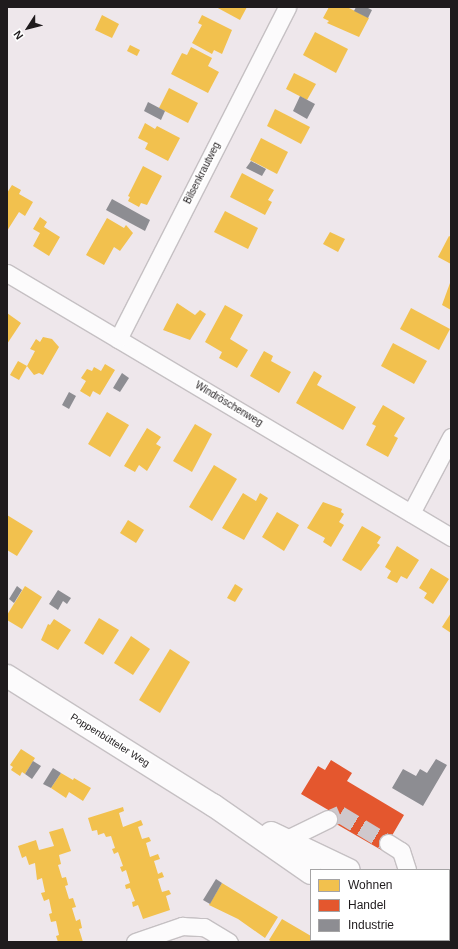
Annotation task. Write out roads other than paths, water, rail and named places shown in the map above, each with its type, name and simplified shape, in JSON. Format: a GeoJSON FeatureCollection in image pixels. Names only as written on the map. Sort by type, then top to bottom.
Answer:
{"type":"FeatureCollection","features":[{"type":"Feature","properties":{"kind":"main road","name":"Poppenbütteler Weg"},"geometry":{"type":"LineString","coordinates":[[7,676],[213,805],[283,846],[346,869]]}},
{"type":"Feature","properties":{"kind":"main road","name":"Poppenbütteler Weg"},"geometry":{"type":"LineString","coordinates":[[283,846],[310,872]]}},
{"type":"Feature","properties":{"kind":"street","name":"Bilsenkrautweg"},"geometry":{"type":"LineString","coordinates":[[118,339],[287,7]]}},
{"type":"Feature","properties":{"kind":"street","name":"Windröschenweg"},"geometry":{"type":"LineString","coordinates":[[7,273],[451,538]]}},
{"type":"Feature","properties":{"kind":"street"},"geometry":{"type":"LineString","coordinates":[[411,513],[451,437]]}},
{"type":"Feature","properties":{"kind":"street"},"geometry":{"type":"LineString","coordinates":[[283,846],[328,819]]}},
{"type":"Feature","properties":{"kind":"street"},"geometry":{"type":"LineString","coordinates":[[388,843],[401,851],[407,869]]}},
{"type":"Feature","properties":{"kind":"street"},"geometry":{"type":"LineString","coordinates":[[135,942],[182,926],[204,927],[230,942]]}},
{"type":"Feature","properties":{"kind":"tunnel"},"geometry":{"type":"LineString","coordinates":[[328,819],[340,814],[388,843]]}}]}
